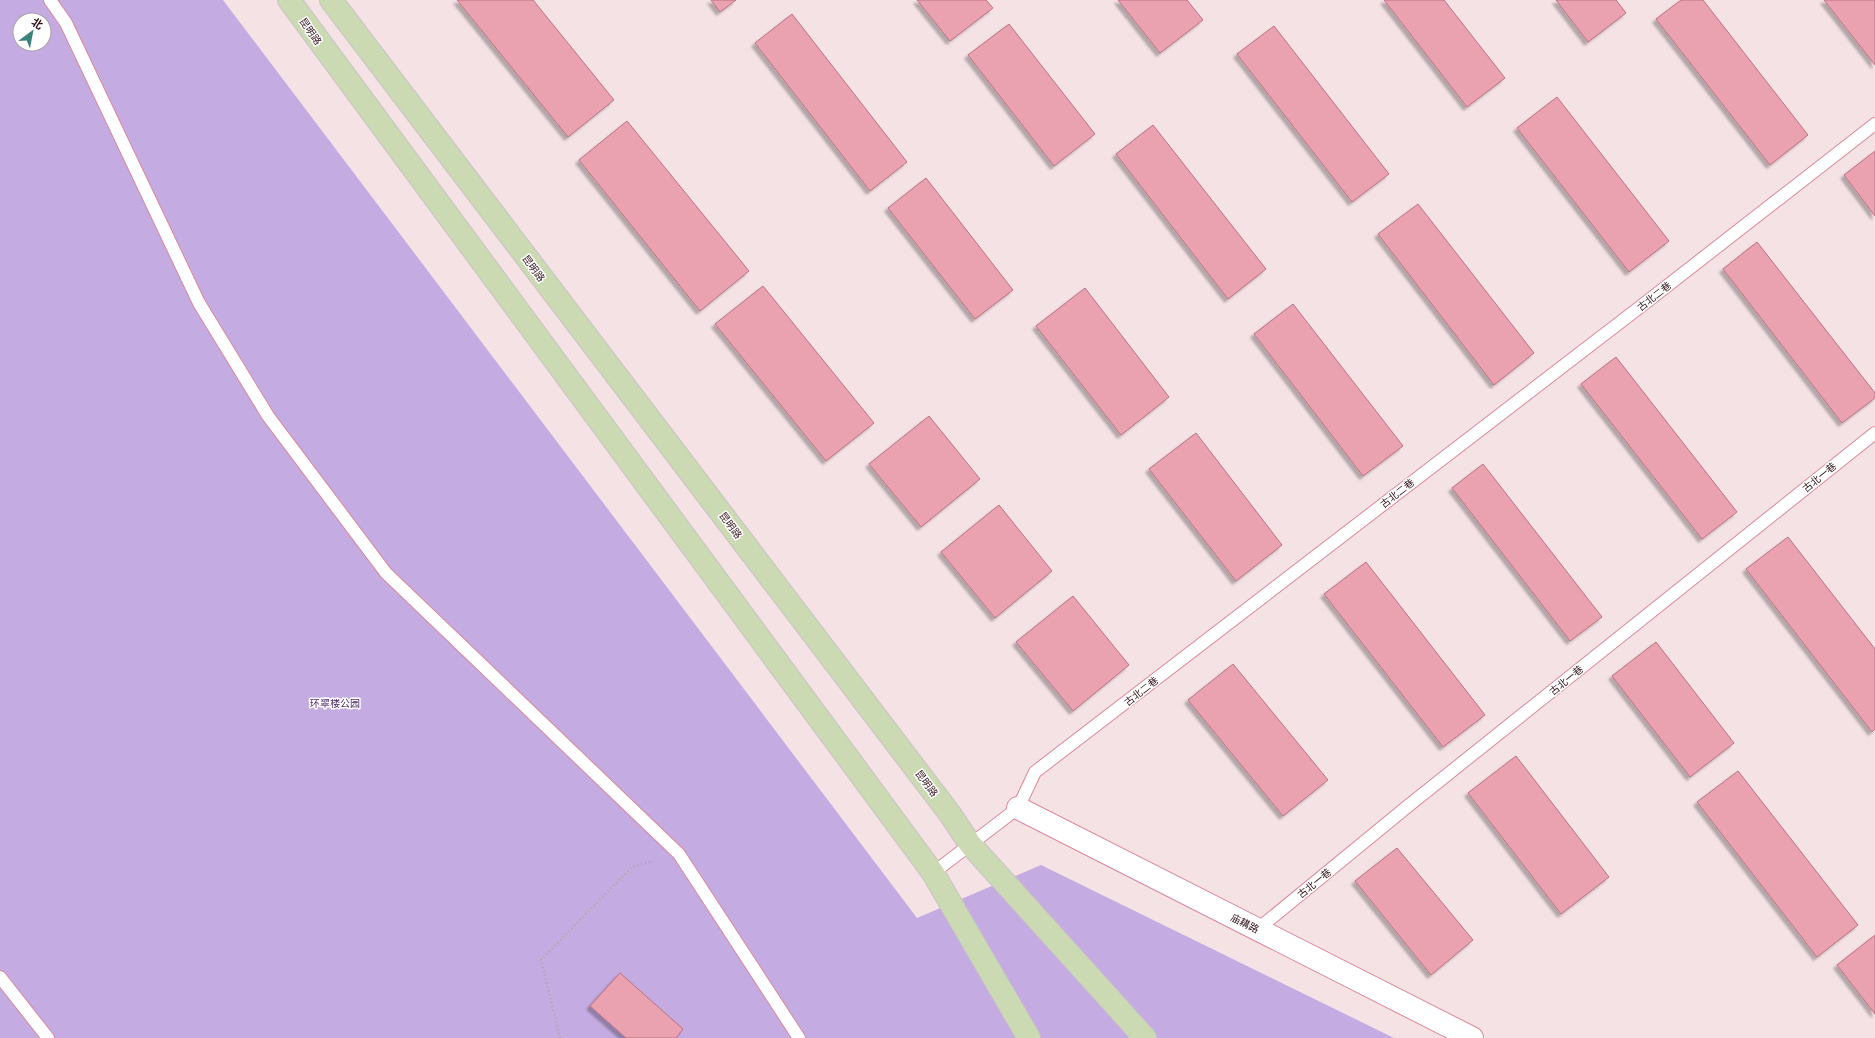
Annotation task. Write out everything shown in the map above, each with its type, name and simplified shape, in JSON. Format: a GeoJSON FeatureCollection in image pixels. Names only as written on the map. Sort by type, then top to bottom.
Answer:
{"type":"FeatureCollection","features":[{"type":"Feature","properties":{"kind":"main road","name":"昆明路"},"geometry":{"type":"LineString","coordinates":[[289,0],[933,873],[1029,1038]]}},
{"type":"Feature","properties":{"kind":"main road","name":"昆明路"},"geometry":{"type":"LineString","coordinates":[[331,0],[950,814],[970,844],[1145,1038]]}},
{"type":"Feature","properties":{"kind":"street","name":"庙耩路"},"geometry":{"type":"LineString","coordinates":[[1018,808],[1472,1038]]}},
{"type":"Feature","properties":{"kind":"lane"},"geometry":{"type":"LineString","coordinates":[[50,0],[66,23],[198,302],[268,416],[386,573],[679,854],[799,1038]]}},
{"type":"Feature","properties":{"kind":"lane","name":"古北二巷"},"geometry":{"type":"LineString","coordinates":[[933,873],[1018,808],[1035,772],[1875,124]]}},
{"type":"Feature","properties":{"kind":"lane","name":"古北一巷"},"geometry":{"type":"LineString","coordinates":[[1258,929],[1427,791],[1875,433]]}},
{"type":"Feature","properties":{"kind":"lane"},"geometry":{"type":"LineString","coordinates":[[0,977],[48,1038]]}},
{"type":"Feature","properties":{"kind":"path"},"geometry":{"type":"LineString","coordinates":[[560,1038],[541,960],[632,866],[679,854]]}},
{"type":"Feature","properties":{"kind":"green space","name":"环翠楼公园"},"geometry":{"type":"Polygon","coordinates":[[[0,0],[223,0],[917,918],[1041,865],[1394,1038],[0,1038],[0,0]]]}},
{"type":"Feature","properties":{"kind":"building"},"geometry":{"type":"Polygon","coordinates":[[[457,0],[533,0],[614,100],[568,137],[457,0]]]}},
{"type":"Feature","properties":{"kind":"building"},"geometry":{"type":"Polygon","coordinates":[[[711,0],[736,0],[720,12],[711,0]]]}},
{"type":"Feature","properties":{"kind":"building"},"geometry":{"type":"Polygon","coordinates":[[[917,0],[986,0],[993,8],[950,41],[917,0]]]}},
{"type":"Feature","properties":{"kind":"building"},"geometry":{"type":"Polygon","coordinates":[[[1118,0],[1187,0],[1203,20],[1160,53],[1118,0]]]}},
{"type":"Feature","properties":{"kind":"building"},"geometry":{"type":"Polygon","coordinates":[[[1384,0],[1444,0],[1505,78],[1467,107],[1384,0]]]}},
{"type":"Feature","properties":{"kind":"building"},"geometry":{"type":"Polygon","coordinates":[[[1556,0],[1616,0],[1626,13],[1588,42],[1556,0]]]}},
{"type":"Feature","properties":{"kind":"building"},"geometry":{"type":"Polygon","coordinates":[[[1681,0],[1703,0],[1808,135],[1770,165],[1656,19],[1681,0]]]}},
{"type":"Feature","properties":{"kind":"building"},"geometry":{"type":"Polygon","coordinates":[[[1824,0],[1875,0],[1875,65],[1824,0]]]}},
{"type":"Feature","properties":{"kind":"building"},"geometry":{"type":"Polygon","coordinates":[[[792,14],[907,162],[870,191],[755,43],[792,14]]]}},
{"type":"Feature","properties":{"kind":"building"},"geometry":{"type":"Polygon","coordinates":[[[1009,24],[1095,134],[1054,166],[968,55],[1009,24]]]}},
{"type":"Feature","properties":{"kind":"building"},"geometry":{"type":"Polygon","coordinates":[[[1274,26],[1389,174],[1352,202],[1237,54],[1274,26]]]}},
{"type":"Feature","properties":{"kind":"building"},"geometry":{"type":"Polygon","coordinates":[[[1557,97],[1669,241],[1629,272],[1517,128],[1557,97]]]}},
{"type":"Feature","properties":{"kind":"building"},"geometry":{"type":"Polygon","coordinates":[[[627,121],[749,271],[700,311],[579,160],[627,121]]]}},
{"type":"Feature","properties":{"kind":"building"},"geometry":{"type":"Polygon","coordinates":[[[1153,125],[1266,269],[1228,299],[1116,154],[1153,125]]]}},
{"type":"Feature","properties":{"kind":"building"},"geometry":{"type":"Polygon","coordinates":[[[1875,151],[1875,216],[1844,175],[1875,151]]]}},
{"type":"Feature","properties":{"kind":"building"},"geometry":{"type":"Polygon","coordinates":[[[926,178],[1013,290],[975,319],[888,208],[926,178]]]}},
{"type":"Feature","properties":{"kind":"building"},"geometry":{"type":"Polygon","coordinates":[[[1418,204],[1534,353],[1494,385],[1378,234],[1418,204]]]}},
{"type":"Feature","properties":{"kind":"building"},"geometry":{"type":"Polygon","coordinates":[[[1757,242],[1875,393],[1875,398],[1842,423],[1723,269],[1757,242]]]}},
{"type":"Feature","properties":{"kind":"building"},"geometry":{"type":"Polygon","coordinates":[[[763,286],[874,423],[826,461],[715,324],[763,286]]]}},
{"type":"Feature","properties":{"kind":"building"},"geometry":{"type":"Polygon","coordinates":[[[1085,288],[1169,397],[1121,435],[1036,326],[1085,288]]]}},
{"type":"Feature","properties":{"kind":"building"},"geometry":{"type":"Polygon","coordinates":[[[1293,304],[1403,446],[1363,476],[1254,334],[1293,304]]]}},
{"type":"Feature","properties":{"kind":"building"},"geometry":{"type":"Polygon","coordinates":[[[1616,357],[1737,512],[1702,539],[1581,384],[1616,357]]]}},
{"type":"Feature","properties":{"kind":"building"},"geometry":{"type":"Polygon","coordinates":[[[929,416],[980,479],[921,527],[869,464],[929,416]]]}},
{"type":"Feature","properties":{"kind":"building"},"geometry":{"type":"Polygon","coordinates":[[[1196,433],[1282,545],[1236,581],[1149,469],[1196,433]]]}},
{"type":"Feature","properties":{"kind":"building"},"geometry":{"type":"Polygon","coordinates":[[[1483,464],[1602,617],[1570,641],[1452,488],[1483,464]]]}},
{"type":"Feature","properties":{"kind":"building"},"geometry":{"type":"Polygon","coordinates":[[[999,505],[1052,571],[995,618],[941,552],[999,505]]]}},
{"type":"Feature","properties":{"kind":"building"},"geometry":{"type":"Polygon","coordinates":[[[1788,537],[1875,649],[1875,729],[1872,732],[1746,569],[1788,537]]]}},
{"type":"Feature","properties":{"kind":"building"},"geometry":{"type":"Polygon","coordinates":[[[1366,562],[1485,715],[1443,747],[1324,594],[1366,562]]]}},
{"type":"Feature","properties":{"kind":"building"},"geometry":{"type":"Polygon","coordinates":[[[1073,596],[1129,665],[1073,711],[1016,642],[1073,596]]]}},
{"type":"Feature","properties":{"kind":"building"},"geometry":{"type":"Polygon","coordinates":[[[1656,642],[1734,743],[1690,777],[1612,676],[1656,642]]]}},
{"type":"Feature","properties":{"kind":"building"},"geometry":{"type":"Polygon","coordinates":[[[1233,664],[1328,780],[1283,816],[1188,700],[1233,664]]]}},
{"type":"Feature","properties":{"kind":"building"},"geometry":{"type":"Polygon","coordinates":[[[1516,756],[1609,877],[1561,914],[1468,793],[1516,756]]]}},
{"type":"Feature","properties":{"kind":"building"},"geometry":{"type":"Polygon","coordinates":[[[1738,771],[1858,925],[1817,957],[1697,802],[1738,771]]]}},
{"type":"Feature","properties":{"kind":"building"},"geometry":{"type":"Polygon","coordinates":[[[1397,848],[1473,940],[1431,975],[1355,881],[1397,848]]]}},
{"type":"Feature","properties":{"kind":"building"},"geometry":{"type":"Polygon","coordinates":[[[1875,935],[1875,1014],[1837,965],[1875,935]]]}},
{"type":"Feature","properties":{"kind":"building"},"geometry":{"type":"Polygon","coordinates":[[[620,973],[683,1029],[676,1038],[626,1038],[590,1006],[620,973]]]}}]}
